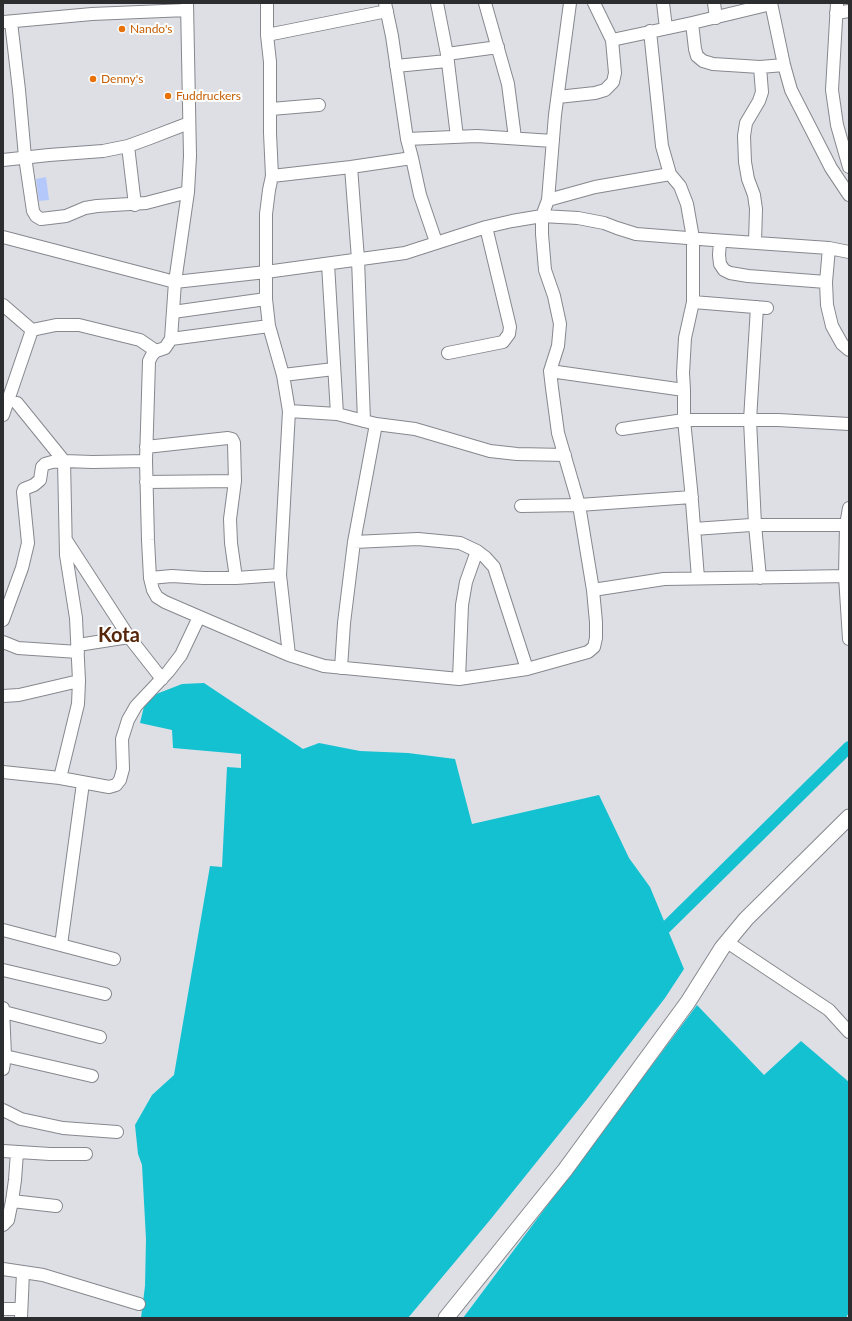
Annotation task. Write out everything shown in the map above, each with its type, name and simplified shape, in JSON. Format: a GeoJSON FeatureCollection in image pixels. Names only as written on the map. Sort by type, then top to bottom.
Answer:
{"type":"FeatureCollection","features":[{"type":"Feature","properties":{"kind":"street"},"geometry":{"type":"LineString","coordinates":[[267,3],[267,35],[270,62],[270,133],[272,176],[266,214],[266,299],[269,326],[283,375],[289,411],[280,575],[289,655]]}},
{"type":"Feature","properties":{"kind":"street"},"geometry":{"type":"LineString","coordinates":[[436,3],[447,58],[457,137]]}},
{"type":"Feature","properties":{"kind":"street"},"geometry":{"type":"LineString","coordinates":[[485,3],[508,84],[515,138]]}},
{"type":"Feature","properties":{"kind":"street"},"geometry":{"type":"LineString","coordinates":[[188,192],[135,205],[97,206],[85,208],[66,216],[41,219],[36,216],[33,211],[25,157],[19,90],[7,22],[92,8],[187,6],[190,156],[188,192],[175,282],[171,339],[165,348],[156,351],[152,355],[149,362],[146,482],[150,578],[152,590],[157,597],[199,617],[289,655],[324,666],[459,679],[527,669],[588,652],[594,646],[596,638],[593,590],[580,505],[558,433],[550,371],[558,346],[560,324],[554,296],[545,270],[542,234],[542,216],[548,200],[558,96],[570,3]]}},
{"type":"Feature","properties":{"kind":"street"},"geometry":{"type":"LineString","coordinates":[[558,96],[595,93],[605,90],[613,82],[615,73],[612,40],[594,3]]}},
{"type":"Feature","properties":{"kind":"street"},"geometry":{"type":"LineString","coordinates":[[663,3],[666,28]]}},
{"type":"Feature","properties":{"kind":"street"},"geometry":{"type":"LineString","coordinates":[[714,3],[716,18]]}},
{"type":"Feature","properties":{"kind":"street"},"geometry":{"type":"LineString","coordinates":[[612,40],[716,18],[771,4],[784,65],[792,90],[802,113],[831,168],[849,195]]}},
{"type":"Feature","properties":{"kind":"street"},"geometry":{"type":"LineString","coordinates":[[267,35],[386,7],[392,36],[406,139],[412,158],[420,195],[436,242]]}},
{"type":"Feature","properties":{"kind":"street"},"geometry":{"type":"LineString","coordinates":[[849,11],[836,8],[832,90],[837,125],[849,166]]}},
{"type":"Feature","properties":{"kind":"street"},"geometry":{"type":"LineString","coordinates":[[692,23],[697,56],[703,61],[713,64],[760,68],[784,65]]}},
{"type":"Feature","properties":{"kind":"street"},"geometry":{"type":"LineString","coordinates":[[650,31],[662,146],[670,174],[680,186],[687,204],[693,238],[693,302],[685,338],[683,373],[684,420],[698,578]]}},
{"type":"Feature","properties":{"kind":"street"},"geometry":{"type":"LineString","coordinates":[[396,66],[447,58],[498,47]]}},
{"type":"Feature","properties":{"kind":"street"},"geometry":{"type":"LineString","coordinates":[[755,242],[756,209],[754,195],[748,179],[745,162],[744,136],[746,123],[759,101],[762,92],[760,68]]}},
{"type":"Feature","properties":{"kind":"street"},"geometry":{"type":"LineString","coordinates":[[271,109],[319,105]]}},
{"type":"Feature","properties":{"kind":"street"},"geometry":{"type":"LineString","coordinates":[[3,160],[103,151],[128,146],[189,123]]}},
{"type":"Feature","properties":{"kind":"street"},"geometry":{"type":"LineString","coordinates":[[406,139],[477,136],[553,141]]}},
{"type":"Feature","properties":{"kind":"street"},"geometry":{"type":"LineString","coordinates":[[128,146],[135,205]]}},
{"type":"Feature","properties":{"kind":"street"},"geometry":{"type":"LineString","coordinates":[[272,176],[412,158]]}},
{"type":"Feature","properties":{"kind":"street"},"geometry":{"type":"LineString","coordinates":[[351,167],[358,259],[364,421]]}},
{"type":"Feature","properties":{"kind":"street"},"geometry":{"type":"LineString","coordinates":[[548,200],[595,188],[670,174]]}},
{"type":"Feature","properties":{"kind":"street"},"geometry":{"type":"LineString","coordinates":[[3,237],[175,282],[266,272],[405,253],[486,227],[542,216],[578,218],[604,223],[636,234],[830,248],[849,252]]}},
{"type":"Feature","properties":{"kind":"street"},"geometry":{"type":"LineString","coordinates":[[448,353],[503,342],[509,334],[510,327],[486,227]]}},
{"type":"Feature","properties":{"kind":"street"},"geometry":{"type":"LineString","coordinates":[[720,241],[718,255],[720,264],[724,270],[730,273],[748,276],[826,282]]}},
{"type":"Feature","properties":{"kind":"street"},"geometry":{"type":"LineString","coordinates":[[830,248],[826,282],[827,305],[832,326],[842,344],[849,350]]}},
{"type":"Feature","properties":{"kind":"street"},"geometry":{"type":"LineString","coordinates":[[328,264],[337,414]]}},
{"type":"Feature","properties":{"kind":"street"},"geometry":{"type":"LineString","coordinates":[[173,312],[266,299]]}},
{"type":"Feature","properties":{"kind":"street"},"geometry":{"type":"LineString","coordinates":[[693,302],[762,307],[750,420],[755,525],[760,578]]}},
{"type":"Feature","properties":{"kind":"street"},"geometry":{"type":"LineString","coordinates":[[3,305],[32,330]]}},
{"type":"Feature","properties":{"kind":"street"},"geometry":{"type":"LineString","coordinates":[[32,330],[56,325],[79,325],[122,334],[140,340],[156,351]]}},
{"type":"Feature","properties":{"kind":"street"},"geometry":{"type":"LineString","coordinates":[[171,339],[269,326]]}},
{"type":"Feature","properties":{"kind":"street"},"geometry":{"type":"LineString","coordinates":[[3,415],[32,330]]}},
{"type":"Feature","properties":{"kind":"street"},"geometry":{"type":"LineString","coordinates":[[283,375],[334,369]]}},
{"type":"Feature","properties":{"kind":"street"},"geometry":{"type":"LineString","coordinates":[[550,371],[684,390]]}},
{"type":"Feature","properties":{"kind":"street"},"geometry":{"type":"LineString","coordinates":[[17,403],[64,461],[66,554],[76,618],[79,681],[78,704],[60,778]]}},
{"type":"Feature","properties":{"kind":"street"},"geometry":{"type":"LineString","coordinates":[[289,411],[337,414],[376,424],[415,429],[490,451],[517,454],[565,455]]}},
{"type":"Feature","properties":{"kind":"street"},"geometry":{"type":"LineString","coordinates":[[622,429],[684,420],[750,420],[849,424]]}},
{"type":"Feature","properties":{"kind":"street"},"geometry":{"type":"LineString","coordinates":[[341,668],[344,623],[354,542],[376,424]]}},
{"type":"Feature","properties":{"kind":"street"},"geometry":{"type":"LineString","coordinates":[[146,447],[232,439],[234,443],[235,481],[230,519],[231,543],[236,578]]}},
{"type":"Feature","properties":{"kind":"street"},"geometry":{"type":"LineString","coordinates":[[3,620],[22,568],[28,543],[23,497],[24,489],[28,486],[34,485],[40,480],[42,467],[45,464],[64,461],[146,461]]}},
{"type":"Feature","properties":{"kind":"street"},"geometry":{"type":"LineString","coordinates":[[146,482],[235,481]]}},
{"type":"Feature","properties":{"kind":"street"},"geometry":{"type":"LineString","coordinates":[[521,506],[580,505],[692,497]]}},
{"type":"Feature","properties":{"kind":"street"},"geometry":{"type":"LineString","coordinates":[[849,508],[846,525],[849,640]]}},
{"type":"Feature","properties":{"kind":"street"},"geometry":{"type":"LineString","coordinates":[[694,529],[755,525],[846,525]]}},
{"type":"Feature","properties":{"kind":"street"},"geometry":{"type":"LineString","coordinates":[[354,542],[418,539],[460,543],[477,551],[494,567],[527,669]]}},
{"type":"Feature","properties":{"kind":"street"},"geometry":{"type":"LineString","coordinates":[[66,540],[129,637],[162,679]]}},
{"type":"Feature","properties":{"kind":"street"},"geometry":{"type":"LineString","coordinates":[[459,679],[462,605],[466,582],[477,551]]}},
{"type":"Feature","properties":{"kind":"street"},"geometry":{"type":"LineString","coordinates":[[150,578],[172,576],[236,578],[280,575]]}},
{"type":"Feature","properties":{"kind":"street"},"geometry":{"type":"LineString","coordinates":[[593,590],[664,579],[847,576]]}},
{"type":"Feature","properties":{"kind":"street"},"geometry":{"type":"LineString","coordinates":[[3,772],[60,778],[109,787],[116,785],[120,780],[123,769],[122,739],[128,720],[136,706],[162,679],[181,656],[199,617]]}},
{"type":"Feature","properties":{"kind":"street"},"geometry":{"type":"LineString","coordinates":[[3,642],[18,648],[78,648],[129,637]]}},
{"type":"Feature","properties":{"kind":"street"},"geometry":{"type":"LineString","coordinates":[[3,696],[19,695],[79,681]]}},
{"type":"Feature","properties":{"kind":"street"},"geometry":{"type":"LineString","coordinates":[[61,945],[83,783]]}},
{"type":"Feature","properties":{"kind":"street"},"geometry":{"type":"LineString","coordinates":[[446,1318],[565,1170],[688,1002],[722,948],[746,919],[849,817]]}},
{"type":"Feature","properties":{"kind":"street"},"geometry":{"type":"LineString","coordinates":[[3,930],[114,959]]}},
{"type":"Feature","properties":{"kind":"street"},"geometry":{"type":"LineString","coordinates":[[727,942],[829,1010],[849,1032]]}},
{"type":"Feature","properties":{"kind":"street"},"geometry":{"type":"LineString","coordinates":[[3,970],[105,994]]}},
{"type":"Feature","properties":{"kind":"street"},"geometry":{"type":"LineString","coordinates":[[3,1069],[5,1056],[3,1010],[100,1037]]}},
{"type":"Feature","properties":{"kind":"street"},"geometry":{"type":"LineString","coordinates":[[5,1056],[92,1076]]}},
{"type":"Feature","properties":{"kind":"street"},"geometry":{"type":"LineString","coordinates":[[3,1110],[21,1119],[63,1128],[117,1132]]}},
{"type":"Feature","properties":{"kind":"street"},"geometry":{"type":"LineString","coordinates":[[3,1151],[50,1154],[86,1154]]}},
{"type":"Feature","properties":{"kind":"street"},"geometry":{"type":"LineString","coordinates":[[3,1225],[8,1220],[12,1201],[17,1152]]}},
{"type":"Feature","properties":{"kind":"street"},"geometry":{"type":"LineString","coordinates":[[12,1201],[56,1206]]}},
{"type":"Feature","properties":{"kind":"street"},"geometry":{"type":"LineString","coordinates":[[3,1269],[42,1275],[139,1304]]}},
{"type":"Feature","properties":{"kind":"street"},"geometry":{"type":"LineString","coordinates":[[3,1309],[21,1314],[23,1272]]}},
{"type":"Feature","properties":{"kind":"water"},"geometry":{"type":"Polygon","coordinates":[[[204,683],[303,749],[319,743],[360,751],[408,753],[455,759],[472,824],[599,795],[629,858],[650,887],[684,969],[665,998],[588,1098],[490,1220],[408,1318],[141,1318],[145,1286],[146,1239],[142,1165],[138,1154],[135,1125],[152,1095],[174,1075],[210,866],[222,867],[227,767],[241,768],[241,754],[173,748],[172,730],[140,723],[146,698],[182,684],[204,683]]]}},
{"type":"Feature","properties":{"kind":"water"},"geometry":{"type":"Polygon","coordinates":[[[697,1005],[764,1075],[801,1041],[849,1082],[849,1312],[846,1318],[463,1318],[697,1005]]]}},
{"type":"Feature","properties":{"kind":"building"},"geometry":{"type":"Polygon","coordinates":[[[46,177],[49,200],[39,201],[36,179],[46,177]]]}},
{"type":"Feature","properties":{"kind":"waterway"},"geometry":{"type":"LineString","coordinates":[[656,937],[849,747]]}},
{"type":"Feature","properties":{"kind":"place","name":"Nando's"},"geometry":{"type":"Point","coordinates":[122,29]}},
{"type":"Feature","properties":{"kind":"place","name":"Denny's"},"geometry":{"type":"Point","coordinates":[93,79]}},
{"type":"Feature","properties":{"kind":"place","name":"Fuddruckers"},"geometry":{"type":"Point","coordinates":[168,96]}},
{"type":"Feature","properties":{"kind":"district","name":"Kota"},"geometry":{"type":"Point","coordinates":[119,636]}}]}
